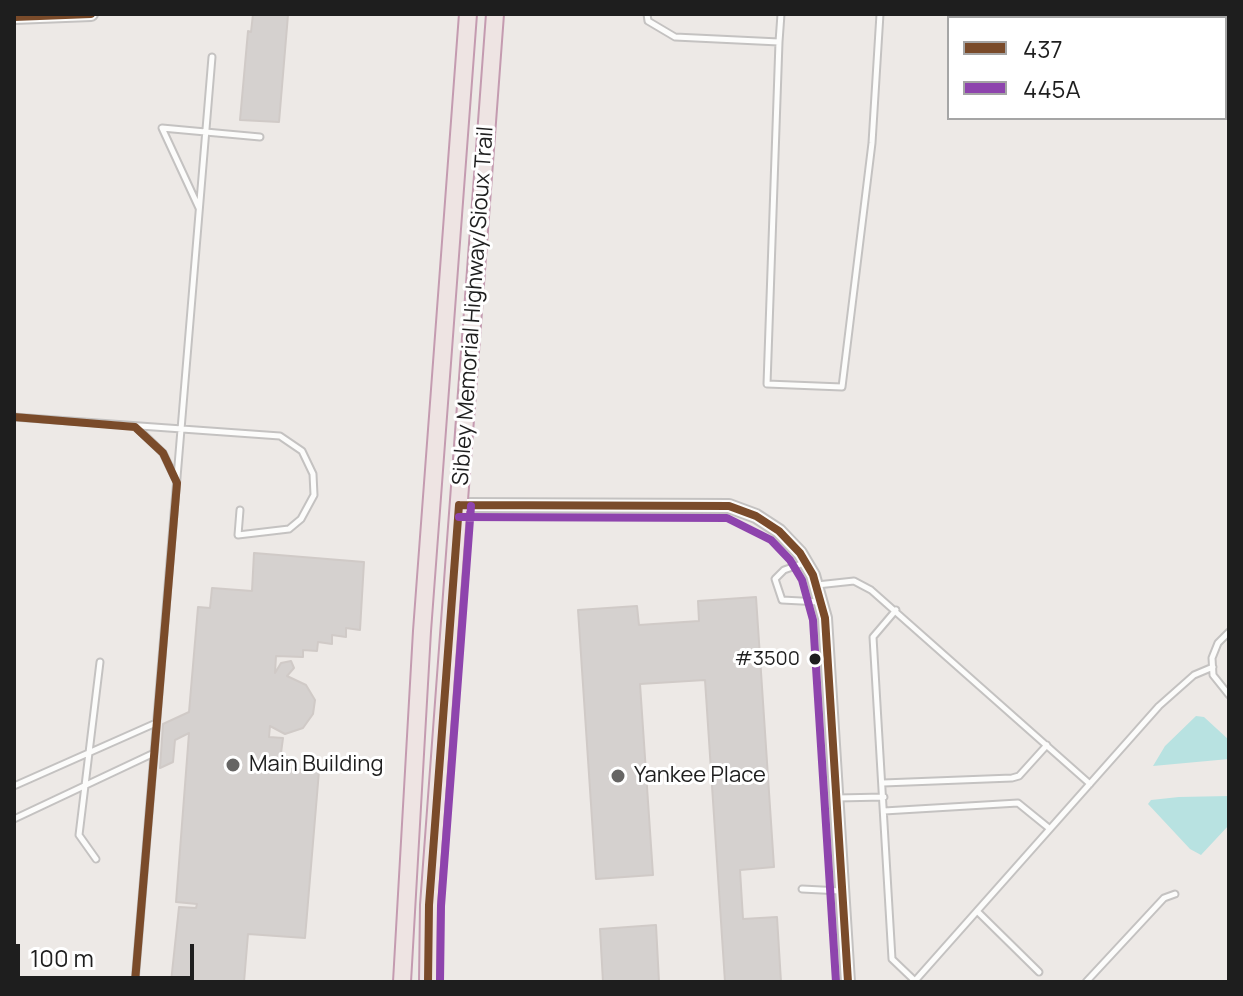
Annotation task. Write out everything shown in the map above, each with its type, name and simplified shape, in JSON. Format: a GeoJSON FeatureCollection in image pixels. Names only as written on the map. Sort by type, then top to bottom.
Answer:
{"type":"FeatureCollection","features":[{"type":"Feature","properties":{"kind":"highway","name":"Sibley Memorial Highway/Sioux Trail"},"geometry":{"type":"LineString","coordinates":[[402,982],[422,631],[468,14]]}},
{"type":"Feature","properties":{"kind":"highway","name":"Sibley Memorial Highway/Sioux Trail"},"geometry":{"type":"LineString","coordinates":[[428,982],[429,905],[495,14]]}},
{"type":"Feature","properties":{"kind":"street"},"geometry":{"type":"LineString","coordinates":[[14,17],[91,14]]}},
{"type":"Feature","properties":{"kind":"street"},"geometry":{"type":"LineString","coordinates":[[459,505],[586,508],[701,503],[729,506],[756,516],[779,531],[806,562],[825,618],[848,982]]}},
{"type":"Feature","properties":{"kind":"lane"},"geometry":{"type":"LineString","coordinates":[[647,14],[648,21],[675,37],[779,42]]}},
{"type":"Feature","properties":{"kind":"lane"},"geometry":{"type":"LineString","coordinates":[[781,14],[767,384],[842,387],[872,143],[880,14]]}},
{"type":"Feature","properties":{"kind":"lane"},"geometry":{"type":"LineString","coordinates":[[135,982],[212,57]]}},
{"type":"Feature","properties":{"kind":"lane"},"geometry":{"type":"LineString","coordinates":[[200,209],[162,128],[260,137]]}},
{"type":"Feature","properties":{"kind":"lane"},"geometry":{"type":"LineString","coordinates":[[14,417],[280,436],[302,451],[313,474],[314,495],[301,519],[289,529],[238,535],[240,510]]}},
{"type":"Feature","properties":{"kind":"lane"},"geometry":{"type":"LineString","coordinates":[[135,427],[163,453],[177,483]]}},
{"type":"Feature","properties":{"kind":"lane"},"geometry":{"type":"LineString","coordinates":[[806,562],[784,570],[775,579],[782,600],[821,602]]}},
{"type":"Feature","properties":{"kind":"lane"},"geometry":{"type":"LineString","coordinates":[[816,585],[854,581],[896,610],[1090,784]]}},
{"type":"Feature","properties":{"kind":"lane"},"geometry":{"type":"LineString","coordinates":[[896,610],[873,637],[892,959],[915,982],[1159,706],[1194,675],[1213,667]]}},
{"type":"Feature","properties":{"kind":"lane"},"geometry":{"type":"LineString","coordinates":[[1229,632],[1218,643],[1213,667],[1221,689],[1229,695]]}},
{"type":"Feature","properties":{"kind":"lane"},"geometry":{"type":"LineString","coordinates":[[96,859],[79,835],[100,662]]}},
{"type":"Feature","properties":{"kind":"lane"},"geometry":{"type":"LineString","coordinates":[[14,786],[157,723]]}},
{"type":"Feature","properties":{"kind":"lane"},"geometry":{"type":"LineString","coordinates":[[883,783],[1012,778],[1019,776],[1047,745]]}},
{"type":"Feature","properties":{"kind":"lane"},"geometry":{"type":"LineString","coordinates":[[14,819],[154,753]]}},
{"type":"Feature","properties":{"kind":"lane"},"geometry":{"type":"LineString","coordinates":[[837,798],[884,797]]}},
{"type":"Feature","properties":{"kind":"lane"},"geometry":{"type":"LineString","coordinates":[[884,811],[1018,803],[1050,829]]}},
{"type":"Feature","properties":{"kind":"lane"},"geometry":{"type":"LineString","coordinates":[[802,889],[842,891]]}},
{"type":"Feature","properties":{"kind":"lane"},"geometry":{"type":"LineString","coordinates":[[1086,982],[1164,898],[1175,894]]}},
{"type":"Feature","properties":{"kind":"lane"},"geometry":{"type":"LineString","coordinates":[[977,911],[1039,972]]}},
{"type":"Feature","properties":{"kind":"water"},"geometry":{"type":"Polygon","coordinates":[[[1196,716],[1204,717],[1229,740],[1229,759],[1153,766],[1165,746],[1196,716]]]}},
{"type":"Feature","properties":{"kind":"water"},"geometry":{"type":"Polygon","coordinates":[[[1229,796],[1229,825],[1201,855],[1190,849],[1148,804],[1151,800],[1179,797],[1229,796]]]}},
{"type":"Feature","properties":{"kind":"building"},"geometry":{"type":"Polygon","coordinates":[[[253,14],[288,15],[279,122],[240,120],[248,31],[251,32],[253,14]]]}},
{"type":"Feature","properties":{"kind":"building","name":"Main Building"},"geometry":{"type":"Polygon","coordinates":[[[254,553],[364,562],[360,630],[346,628],[346,637],[332,635],[332,644],[318,642],[317,651],[303,650],[303,657],[276,656],[275,673],[281,663],[291,661],[294,668],[287,676],[306,685],[315,700],[313,714],[303,728],[285,734],[270,726],[269,737],[283,738],[279,768],[319,771],[305,938],[248,934],[244,982],[171,982],[179,907],[196,908],[197,904],[176,902],[189,733],[175,740],[173,762],[160,768],[163,724],[189,712],[198,607],[210,608],[212,588],[252,591],[254,553]]]}},
{"type":"Feature","properties":{"kind":"building","name":"Yankee Place"},"geometry":{"type":"Polygon","coordinates":[[[756,597],[774,867],[740,870],[743,919],[777,917],[781,982],[725,982],[705,680],[640,684],[653,875],[596,879],[578,610],[637,606],[639,625],[699,621],[698,601],[756,597]]]}},
{"type":"Feature","properties":{"kind":"building"},"geometry":{"type":"Polygon","coordinates":[[[656,925],[659,982],[603,982],[600,929],[656,925]]]}},
{"type":"Feature","properties":{"kind":"transit line","name":"437"},"geometry":{"type":"LineString","coordinates":[[14,17],[91,14]]}},
{"type":"Feature","properties":{"kind":"transit line","name":"437"},"geometry":{"type":"LineString","coordinates":[[14,417],[135,427],[163,453],[177,483],[135,982]]}},
{"type":"Feature","properties":{"kind":"transit line","name":"437"},"geometry":{"type":"LineString","coordinates":[[459,505],[729,506],[756,516],[779,531],[800,553],[813,575],[825,618],[848,982]]}},
{"type":"Feature","properties":{"kind":"transit line","name":"437"},"geometry":{"type":"LineString","coordinates":[[428,982],[429,905],[459,505]]}},
{"type":"Feature","properties":{"kind":"transit line","name":"445A"},"geometry":{"type":"LineString","coordinates":[[440,982],[441,906],[471,506]]}},
{"type":"Feature","properties":{"kind":"transit line","name":"445A"},"geometry":{"type":"LineString","coordinates":[[459,517],[727,518],[771,540],[790,560],[802,580],[813,620],[836,982]]}},
{"type":"Feature","properties":{"kind":"place","name":"#3500"},"geometry":{"type":"Point","coordinates":[815,659]}},
{"type":"Feature","properties":{"kind":"place","name":"Main Building"},"geometry":{"type":"Point","coordinates":[233,765]}},
{"type":"Feature","properties":{"kind":"place","name":"Yankee Place"},"geometry":{"type":"Point","coordinates":[618,776]}}]}
